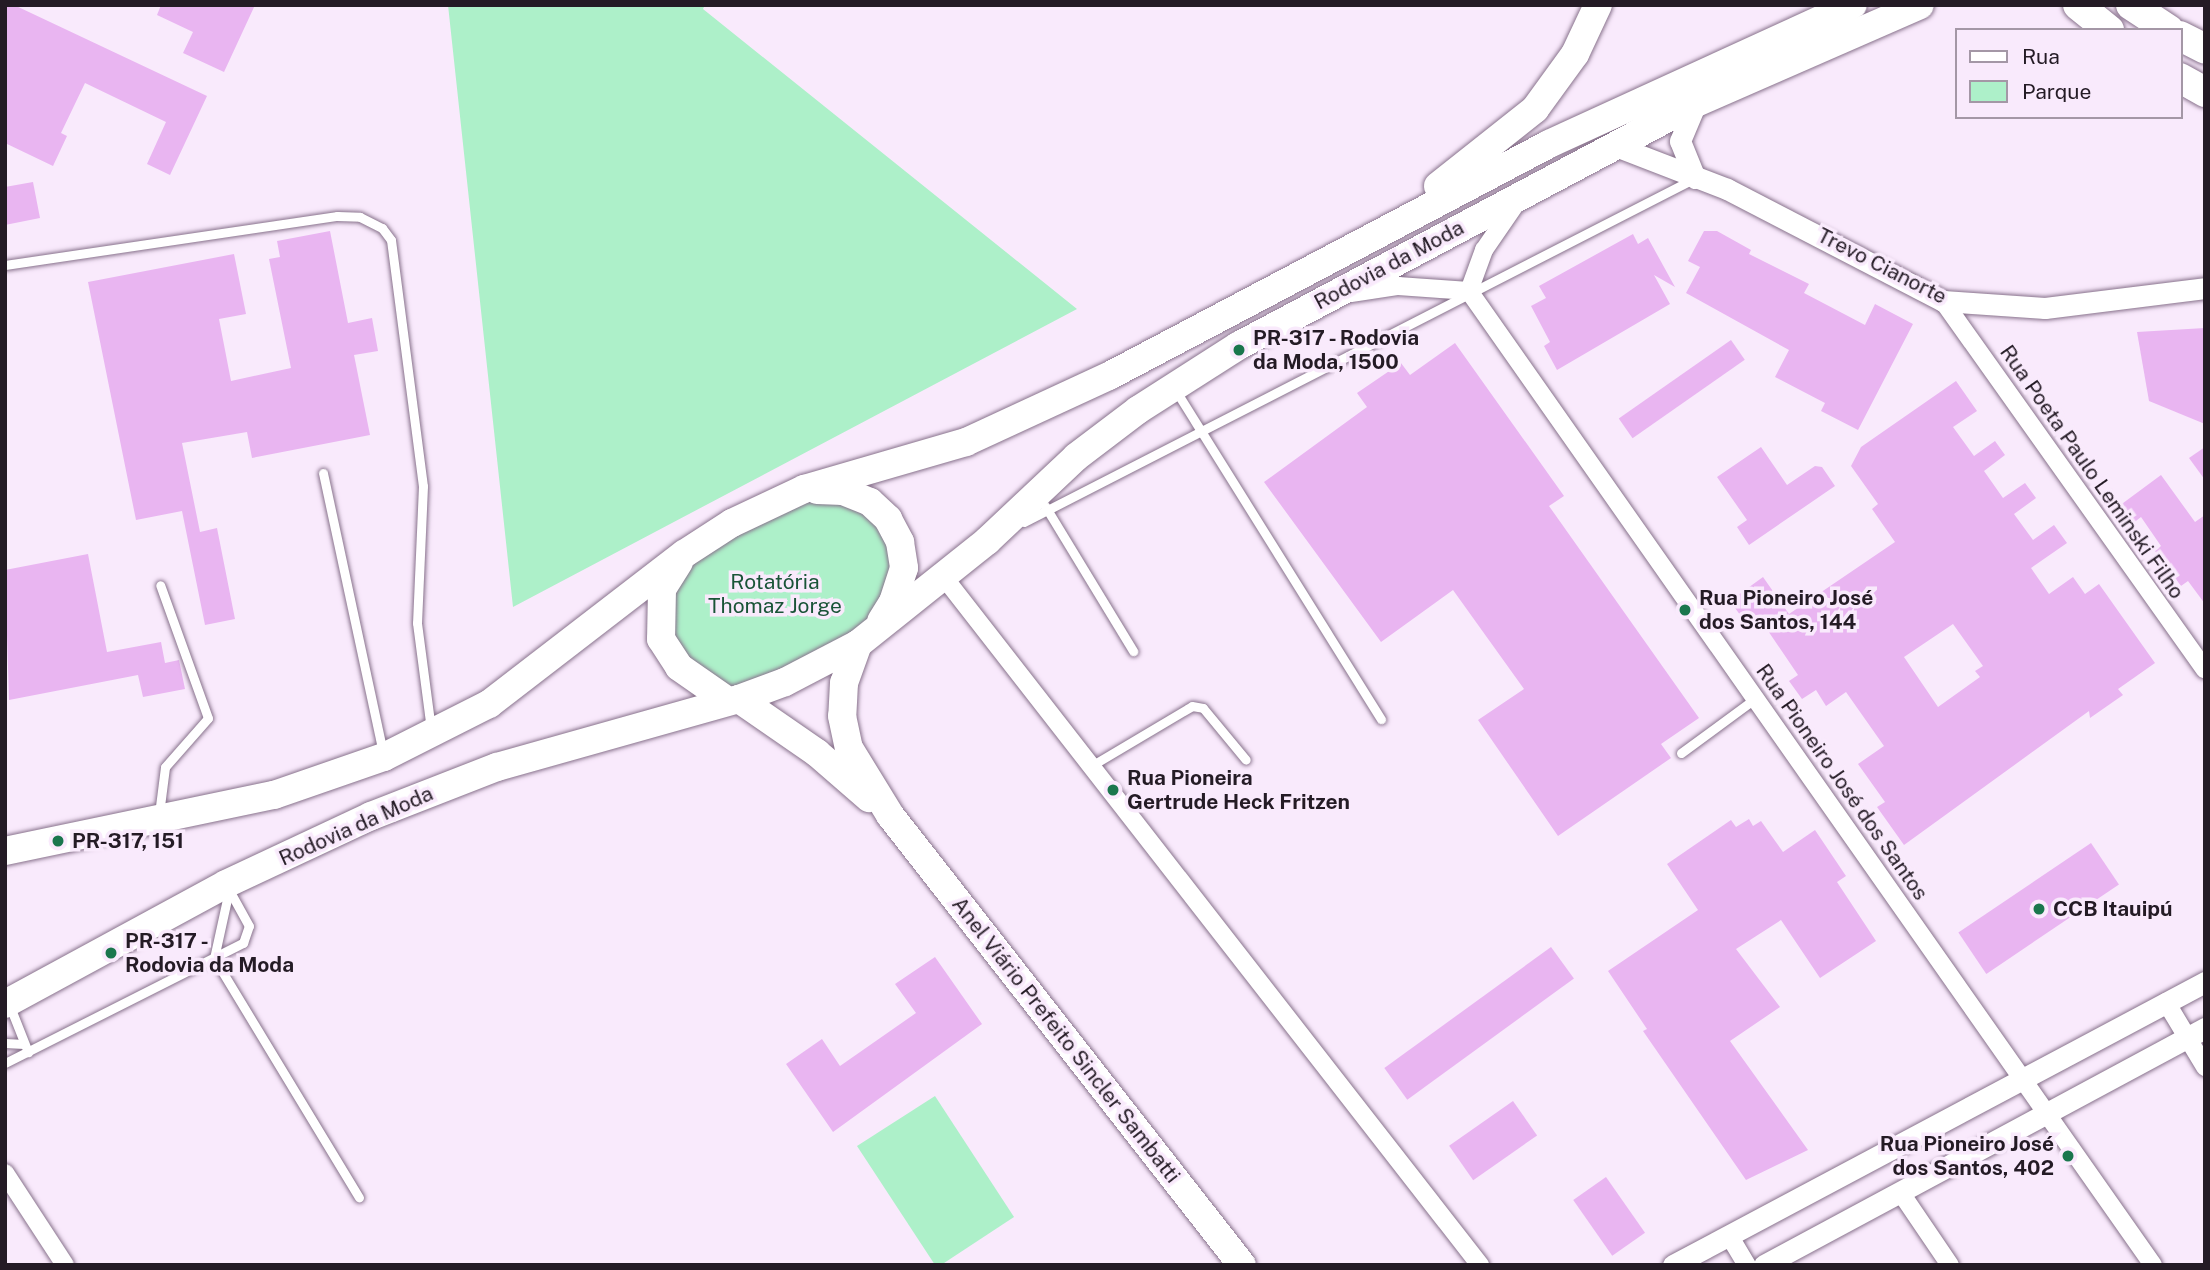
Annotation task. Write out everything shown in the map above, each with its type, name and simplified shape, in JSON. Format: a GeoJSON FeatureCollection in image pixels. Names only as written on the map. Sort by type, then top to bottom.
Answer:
{"type":"FeatureCollection","features":[{"type":"Feature","properties":{"kind":"highway"},"geometry":{"type":"LineString","coordinates":[[1352,248],[1489,150],[1535,109],[1575,54],[1598,5]]}},
{"type":"Feature","properties":{"kind":"highway","name":"Rodovia da Moda"},"geometry":{"type":"LineString","coordinates":[[804,489],[966,442],[1109,376],[1549,144],[1853,5]]}},
{"type":"Feature","properties":{"kind":"highway","name":"Rodovia da Moda"},"geometry":{"type":"LineString","coordinates":[[867,636],[987,541],[1042,502],[1076,457],[1174,388],[1327,296],[1696,103],[1920,5]]}},
{"type":"Feature","properties":{"kind":"highway"},"geometry":{"type":"LineString","coordinates":[[2078,5],[2107,28]]}},
{"type":"Feature","properties":{"kind":"highway"},"geometry":{"type":"LineString","coordinates":[[2131,5],[2166,28]]}},
{"type":"Feature","properties":{"kind":"highway"},"geometry":{"type":"LineString","coordinates":[[2182,37],[2205,49]]}},
{"type":"Feature","properties":{"kind":"highway"},"geometry":{"type":"LineString","coordinates":[[2182,79],[2205,92]]}},
{"type":"Feature","properties":{"kind":"highway"},"geometry":{"type":"LineString","coordinates":[[5,851],[159,822],[274,795],[384,757],[489,704],[684,554],[732,523],[804,489],[843,491],[870,502],[888,519],[900,542],[904,568],[893,602],[867,636],[785,682],[733,700],[680,667],[661,639],[662,589],[684,554]]}},
{"type":"Feature","properties":{"kind":"highway","name":"Anel Viário Prefeito Sincler Sambatti"},"geometry":{"type":"LineString","coordinates":[[867,636],[844,683],[842,716],[849,748],[890,815],[1242,1265]]}},
{"type":"Feature","properties":{"kind":"highway","name":"Rodovia da Moda"},"geometry":{"type":"LineString","coordinates":[[7,1003],[228,887],[371,816],[497,767],[733,700]]}},
{"type":"Feature","properties":{"kind":"highway","name":"Anel Viário Prefeito Sincler Sambatti"},"geometry":{"type":"LineString","coordinates":[[733,700],[817,753],[890,815]]}},
{"type":"Feature","properties":{"kind":"street"},"geometry":{"type":"LineString","coordinates":[[1695,178],[1680,141],[1696,103]]}},
{"type":"Feature","properties":{"kind":"street","name":"Trevo Cianorte"},"geometry":{"type":"LineString","coordinates":[[1613,145],[1766,207],[1943,301],[1990,308],[2045,308],[2205,288]]}},
{"type":"Feature","properties":{"kind":"street"},"geometry":{"type":"LineString","coordinates":[[1327,296],[1398,286],[1469,291],[1485,250],[1522,195]]}},
{"type":"Feature","properties":{"kind":"street","name":"Rua Pioneiro José dos Santos"},"geometry":{"type":"LineString","coordinates":[[1469,291],[2153,1265]]}},
{"type":"Feature","properties":{"kind":"street","name":"Rua Poeta Paulo Leminski Filho"},"geometry":{"type":"LineString","coordinates":[[1943,301],[2205,670]]}},
{"type":"Feature","properties":{"kind":"street"},"geometry":{"type":"LineString","coordinates":[[943,576],[1480,1265]]}},
{"type":"Feature","properties":{"kind":"street"},"geometry":{"type":"LineString","coordinates":[[1673,1265],[1730,1237],[2022,1076],[2205,982]]}},
{"type":"Feature","properties":{"kind":"street"},"geometry":{"type":"LineString","coordinates":[[2166,1002],[2185,1038],[2205,1067]]}},
{"type":"Feature","properties":{"kind":"street"},"geometry":{"type":"LineString","coordinates":[[1764,1265],[1901,1193],[2046,1111],[2205,1028]]}},
{"type":"Feature","properties":{"kind":"street"},"geometry":{"type":"LineString","coordinates":[[5,1173],[65,1265]]}},
{"type":"Feature","properties":{"kind":"street"},"geometry":{"type":"LineString","coordinates":[[1901,1193],[1950,1265]]}},
{"type":"Feature","properties":{"kind":"street"},"geometry":{"type":"LineString","coordinates":[[1730,1237],[1747,1265]]}},
{"type":"Feature","properties":{"kind":"lane"},"geometry":{"type":"LineString","coordinates":[[1133,651],[1042,502],[1203,429],[1695,178]]}},
{"type":"Feature","properties":{"kind":"lane"},"geometry":{"type":"LineString","coordinates":[[5,265],[337,216],[360,217],[382,228],[391,240],[423,486],[417,623],[432,735]]}},
{"type":"Feature","properties":{"kind":"lane"},"geometry":{"type":"LineString","coordinates":[[1174,388],[1203,429],[1381,719]]}},
{"type":"Feature","properties":{"kind":"lane"},"geometry":{"type":"LineString","coordinates":[[323,473],[384,757]]}},
{"type":"Feature","properties":{"kind":"lane"},"geometry":{"type":"LineString","coordinates":[[159,822],[165,767],[208,718],[160,584]]}},
{"type":"Feature","properties":{"kind":"lane"},"geometry":{"type":"LineString","coordinates":[[1681,753],[1756,698]]}},
{"type":"Feature","properties":{"kind":"lane"},"geometry":{"type":"LineString","coordinates":[[1091,766],[1192,706],[1203,708],[1246,760]]}},
{"type":"Feature","properties":{"kind":"lane"},"geometry":{"type":"LineString","coordinates":[[5,1063],[26,1048],[243,943],[248,926],[228,887]]}},
{"type":"Feature","properties":{"kind":"lane"},"geometry":{"type":"LineString","coordinates":[[228,887],[214,958],[359,1196]]}},
{"type":"Feature","properties":{"kind":"lane"},"geometry":{"type":"LineString","coordinates":[[7,1003],[26,1048]]}},
{"type":"Feature","properties":{"kind":"lane"},"geometry":{"type":"LineString","coordinates":[[5,1043],[26,1048]]}},
{"type":"Feature","properties":{"kind":"green space"},"geometry":{"type":"Polygon","coordinates":[[[448,5],[705,5],[703,9],[1077,309],[513,607],[448,5]]]}},
{"type":"Feature","properties":{"kind":"green space","name":"Rotatória Thomaz Jorge"},"geometry":{"type":"Polygon","coordinates":[[[843,491],[900,542],[876,629],[739,699],[692,678],[659,614],[662,589],[732,523],[843,491]]]}},
{"type":"Feature","properties":{"kind":"green space"},"geometry":{"type":"Polygon","coordinates":[[[935,1096],[1014,1217],[941,1265],[935,1265],[857,1146],[935,1096]]]}},
{"type":"Feature","properties":{"kind":"building"},"geometry":{"type":"Polygon","coordinates":[[[5,5],[14,5],[207,96],[170,175],[147,164],[166,122],[85,83],[61,133],[67,136],[53,166],[5,143],[5,5]]]}},
{"type":"Feature","properties":{"kind":"building"},"geometry":{"type":"Polygon","coordinates":[[[161,5],[255,5],[224,72],[183,53],[193,32],[157,15],[161,5]]]}},
{"type":"Feature","properties":{"kind":"building"},"geometry":{"type":"Polygon","coordinates":[[[33,182],[40,218],[5,225],[5,187],[33,182]]]}},
{"type":"Feature","properties":{"kind":"building"},"geometry":{"type":"Polygon","coordinates":[[[330,231],[348,323],[372,318],[378,351],[354,355],[370,435],[252,458],[247,432],[182,443],[200,532],[217,528],[235,619],[205,625],[182,511],[136,520],[88,282],[234,254],[246,314],[219,319],[231,381],[291,368],[269,259],[280,257],[277,241],[330,231]]]}},
{"type":"Feature","properties":{"kind":"building"},"geometry":{"type":"Polygon","coordinates":[[[1704,231],[1717,231],[1751,250],[1749,254],[1809,284],[1804,293],[1865,325],[1875,304],[1913,324],[1858,430],[1821,411],[1825,403],[1775,377],[1789,350],[1686,293],[1700,267],[1688,261],[1704,231]]]}},
{"type":"Feature","properties":{"kind":"building"},"geometry":{"type":"Polygon","coordinates":[[[1633,234],[1638,244],[1648,238],[1675,287],[1654,275],[1670,304],[1557,370],[1544,346],[1550,342],[1531,306],[1546,298],[1539,286],[1633,234]]]}},
{"type":"Feature","properties":{"kind":"building"},"geometry":{"type":"Polygon","coordinates":[[[2205,328],[2205,424],[2149,401],[2137,332],[2205,328]]]}},
{"type":"Feature","properties":{"kind":"building"},"geometry":{"type":"Polygon","coordinates":[[[1731,340],[1745,360],[1633,438],[1619,419],[1731,340]]]}},
{"type":"Feature","properties":{"kind":"building"},"geometry":{"type":"Polygon","coordinates":[[[1455,343],[1564,496],[1549,506],[1699,718],[1661,744],[1671,758],[1558,836],[1478,720],[1524,689],[1453,590],[1381,642],[1264,482],[1367,407],[1357,393],[1401,363],[1410,375],[1455,343]]]}},
{"type":"Feature","properties":{"kind":"building"},"geometry":{"type":"Polygon","coordinates":[[[1956,381],[1977,411],[1953,427],[1974,456],[1995,441],[2005,455],[1984,471],[2003,498],[2025,483],[2036,498],[2014,514],[2033,540],[2054,525],[2067,543],[2031,568],[2049,594],[2073,577],[2085,594],[2099,584],[2155,663],[2118,689],[2123,695],[2090,718],[2089,711],[1904,845],[1877,807],[1885,802],[1858,764],[1884,746],[1846,692],[1826,706],[1816,690],[1802,699],[1789,681],[1798,675],[1762,622],[1751,630],[1730,601],[1763,577],[1789,614],[1895,542],[1872,509],[1878,504],[1851,466],[1861,447],[1956,381]],[[1953,624],[1904,657],[1938,707],[1980,677],[1975,671],[1983,666],[1953,624]]]}},
{"type":"Feature","properties":{"kind":"building"},"geometry":{"type":"Polygon","coordinates":[[[1761,447],[1787,485],[1815,466],[1822,467],[1835,486],[1749,545],[1737,527],[1747,520],[1717,477],[1761,447]]]}},
{"type":"Feature","properties":{"kind":"building"},"geometry":{"type":"Polygon","coordinates":[[[2205,447],[2205,480],[2189,458],[2205,447]]]}},
{"type":"Feature","properties":{"kind":"building"},"geometry":{"type":"Polygon","coordinates":[[[2161,475],[2195,522],[2205,515],[2205,604],[2188,581],[2181,586],[2155,551],[2161,546],[2141,517],[2128,527],[2115,509],[2161,475]]]}},
{"type":"Feature","properties":{"kind":"building"},"geometry":{"type":"Polygon","coordinates":[[[88,554],[107,652],[161,642],[165,663],[179,660],[185,689],[143,697],[138,675],[9,700],[5,570],[88,554]]]}},
{"type":"Feature","properties":{"kind":"building"},"geometry":{"type":"Polygon","coordinates":[[[1749,819],[1753,826],[1761,821],[1783,852],[1815,830],[1846,876],[1837,882],[1876,941],[1820,978],[1781,920],[1736,949],[1780,1007],[1730,1041],[1808,1150],[1746,1180],[1643,1031],[1647,1029],[1608,971],[1698,910],[1667,864],[1731,820],[1736,827],[1749,819]]]}},
{"type":"Feature","properties":{"kind":"building","name":"CCB Itauipú"},"geometry":{"type":"Polygon","coordinates":[[[2091,843],[2119,884],[1986,974],[1958,932],[2091,843]]]}},
{"type":"Feature","properties":{"kind":"building"},"geometry":{"type":"Polygon","coordinates":[[[1551,947],[1574,979],[1407,1100],[1384,1068],[1551,947]]]}},
{"type":"Feature","properties":{"kind":"building"},"geometry":{"type":"Polygon","coordinates":[[[935,957],[982,1024],[833,1132],[786,1064],[822,1039],[840,1066],[916,1013],[895,984],[935,957]]]}},
{"type":"Feature","properties":{"kind":"building"},"geometry":{"type":"Polygon","coordinates":[[[1513,1101],[1537,1135],[1473,1180],[1449,1146],[1513,1101]]]}},
{"type":"Feature","properties":{"kind":"building"},"geometry":{"type":"Polygon","coordinates":[[[1606,1177],[1645,1233],[1612,1256],[1573,1200],[1606,1177]]]}},
{"type":"Feature","properties":{"kind":"place","name":"PR-317 - Rodovia da Moda, 1500"},"geometry":{"type":"Point","coordinates":[1239,350]}},
{"type":"Feature","properties":{"kind":"place","name":"Rua Pioneiro José dos Santos, 144"},"geometry":{"type":"Point","coordinates":[1685,610]}},
{"type":"Feature","properties":{"kind":"place","name":"Rua Pioneira Gertrude Heck Fritzen"},"geometry":{"type":"Point","coordinates":[1113,790]}},
{"type":"Feature","properties":{"kind":"place","name":"PR-317, 151"},"geometry":{"type":"Point","coordinates":[58,841]}},
{"type":"Feature","properties":{"kind":"place","name":"CCB Itauipú"},"geometry":{"type":"Point","coordinates":[2039,909]}},
{"type":"Feature","properties":{"kind":"place","name":"PR-317 - Rodovia da Moda"},"geometry":{"type":"Point","coordinates":[111,953]}},
{"type":"Feature","properties":{"kind":"place","name":"Rua Pioneiro José dos Santos, 402"},"geometry":{"type":"Point","coordinates":[2068,1156]}}]}
